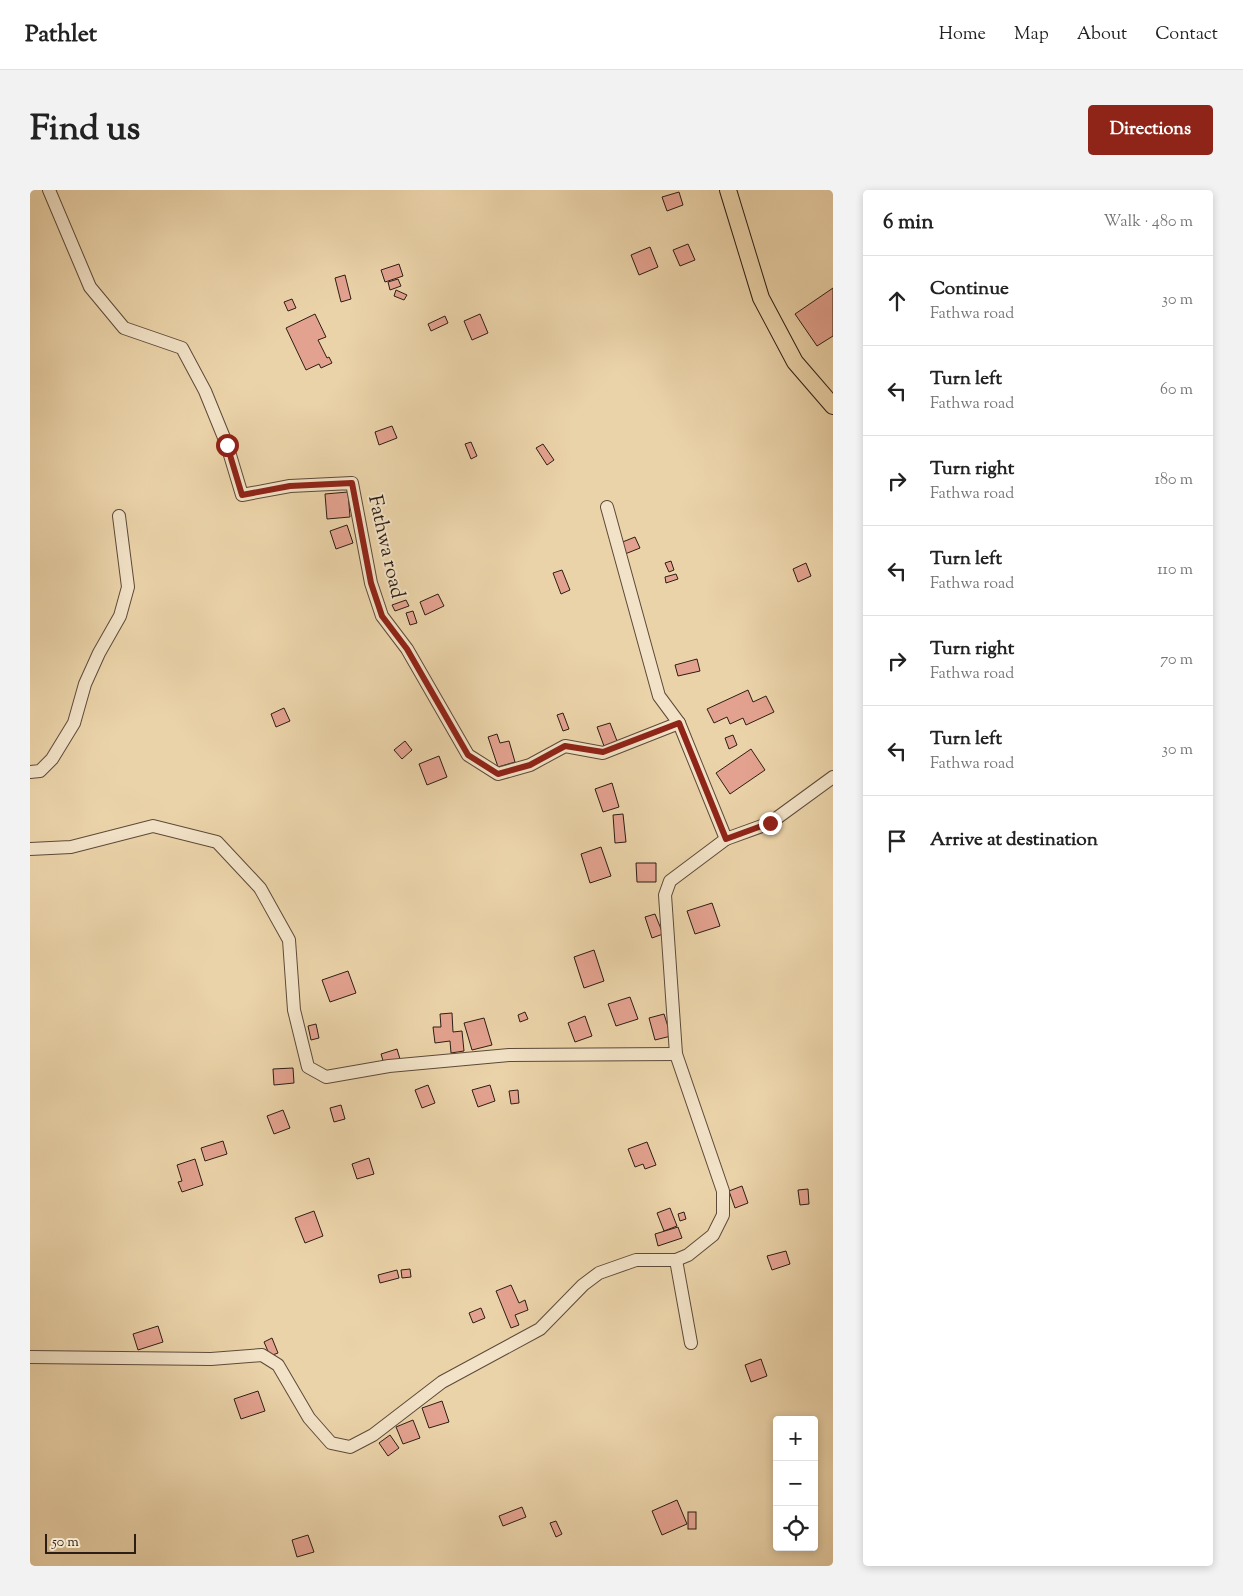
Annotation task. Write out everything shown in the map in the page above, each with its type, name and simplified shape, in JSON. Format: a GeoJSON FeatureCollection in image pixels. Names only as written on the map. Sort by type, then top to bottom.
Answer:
{"type":"FeatureCollection","features":[{"type":"Feature","properties":{"kind":"main road"},"geometry":{"type":"LineString","coordinates":[[728,190],[761,298],[795,362],[833,406]]}},
{"type":"Feature","properties":{"kind":"street","name":"Fathwa road"},"geometry":{"type":"LineString","coordinates":[[49,190],[90,288],[124,328],[182,348],[205,391],[227,445],[242,495],[290,486],[352,483],[371,583],[382,616],[407,649],[468,755],[498,774],[530,765],[565,746],[603,752],[679,723]]}},
{"type":"Feature","properties":{"kind":"street"},"geometry":{"type":"LineString","coordinates":[[607,507],[659,696],[679,723],[726,839]]}},
{"type":"Feature","properties":{"kind":"street"},"geometry":{"type":"LineString","coordinates":[[30,772],[40,771],[52,759],[74,723],[85,684],[99,653],[120,616],[128,587],[119,516]]}},
{"type":"Feature","properties":{"kind":"street"},"geometry":{"type":"LineString","coordinates":[[30,1357],[211,1359],[262,1355],[278,1365],[310,1418],[331,1443],[350,1447],[373,1435],[442,1382],[540,1329],[583,1285],[599,1272],[636,1260],[676,1260],[688,1255],[713,1235],[723,1215],[723,1192],[676,1054],[666,895],[670,881],[726,839],[770,823],[833,777]]}},
{"type":"Feature","properties":{"kind":"street"},"geometry":{"type":"LineString","coordinates":[[30,850],[71,847],[153,826],[216,842],[260,888],[289,940],[294,1010],[308,1067],[326,1076],[390,1066],[509,1055],[676,1054]]}},
{"type":"Feature","properties":{"kind":"street"},"geometry":{"type":"LineString","coordinates":[[676,1260],[691,1343]]}},
{"type":"Feature","properties":{"kind":"building"},"geometry":{"type":"Polygon","coordinates":[[[679,192],[683,205],[667,211],[662,197],[679,192]]]}},
{"type":"Feature","properties":{"kind":"building"},"geometry":{"type":"Polygon","coordinates":[[[688,244],[695,260],[680,266],[673,250],[688,244]]]}},
{"type":"Feature","properties":{"kind":"building"},"geometry":{"type":"Polygon","coordinates":[[[650,247],[658,267],[639,275],[631,255],[650,247]]]}},
{"type":"Feature","properties":{"kind":"building"},"geometry":{"type":"Polygon","coordinates":[[[399,264],[403,276],[385,282],[381,270],[399,264]]]}},
{"type":"Feature","properties":{"kind":"building"},"geometry":{"type":"Polygon","coordinates":[[[345,275],[351,299],[341,302],[335,278],[345,275]]]}},
{"type":"Feature","properties":{"kind":"building"},"geometry":{"type":"Polygon","coordinates":[[[398,279],[401,286],[390,290],[388,282],[398,279]]]}},
{"type":"Feature","properties":{"kind":"building"},"geometry":{"type":"Polygon","coordinates":[[[833,288],[833,336],[817,346],[795,314],[833,288]]]}},
{"type":"Feature","properties":{"kind":"building"},"geometry":{"type":"Polygon","coordinates":[[[396,290],[407,295],[404,300],[394,296],[396,290]]]}},
{"type":"Feature","properties":{"kind":"building"},"geometry":{"type":"Polygon","coordinates":[[[292,299],[296,308],[288,311],[284,302],[292,299]]]}},
{"type":"Feature","properties":{"kind":"building"},"geometry":{"type":"Polygon","coordinates":[[[315,314],[326,337],[318,340],[327,358],[329,357],[332,363],[321,368],[319,364],[306,370],[286,328],[315,314]]]}},
{"type":"Feature","properties":{"kind":"building"},"geometry":{"type":"Polygon","coordinates":[[[480,314],[488,333],[472,340],[464,321],[480,314]]]}},
{"type":"Feature","properties":{"kind":"building"},"geometry":{"type":"Polygon","coordinates":[[[445,316],[448,323],[431,331],[428,324],[445,316]]]}},
{"type":"Feature","properties":{"kind":"building"},"geometry":{"type":"Polygon","coordinates":[[[392,426],[397,438],[379,445],[375,432],[392,426]]]}},
{"type":"Feature","properties":{"kind":"building"},"geometry":{"type":"Polygon","coordinates":[[[471,442],[477,456],[471,459],[465,444],[471,442]]]}},
{"type":"Feature","properties":{"kind":"building"},"geometry":{"type":"Polygon","coordinates":[[[543,444],[554,460],[547,465],[536,448],[543,444]]]}},
{"type":"Feature","properties":{"kind":"building"},"geometry":{"type":"Polygon","coordinates":[[[348,492],[350,517],[327,519],[325,494],[348,492]]]}},
{"type":"Feature","properties":{"kind":"building"},"geometry":{"type":"Polygon","coordinates":[[[347,525],[353,543],[336,549],[330,531],[347,525]]]}},
{"type":"Feature","properties":{"kind":"building"},"geometry":{"type":"Polygon","coordinates":[[[635,537],[640,548],[625,554],[620,543],[635,537]]]}},
{"type":"Feature","properties":{"kind":"building"},"geometry":{"type":"Polygon","coordinates":[[[671,561],[674,570],[669,572],[665,563],[671,561]]]}},
{"type":"Feature","properties":{"kind":"building"},"geometry":{"type":"Polygon","coordinates":[[[806,563],[811,576],[798,582],[793,569],[806,563]]]}},
{"type":"Feature","properties":{"kind":"building"},"geometry":{"type":"Polygon","coordinates":[[[562,570],[570,590],[561,594],[553,573],[562,570]]]}},
{"type":"Feature","properties":{"kind":"building"},"geometry":{"type":"Polygon","coordinates":[[[676,574],[678,579],[666,583],[665,577],[676,574]]]}},
{"type":"Feature","properties":{"kind":"building"},"geometry":{"type":"Polygon","coordinates":[[[438,594],[444,606],[425,615],[420,602],[438,594]]]}},
{"type":"Feature","properties":{"kind":"building"},"geometry":{"type":"Polygon","coordinates":[[[406,600],[409,606],[395,611],[392,605],[406,600]]]}},
{"type":"Feature","properties":{"kind":"building"},"geometry":{"type":"Polygon","coordinates":[[[413,611],[417,623],[410,625],[406,613],[413,611]]]}},
{"type":"Feature","properties":{"kind":"building"},"geometry":{"type":"Polygon","coordinates":[[[697,659],[700,671],[678,676],[675,665],[697,659]]]}},
{"type":"Feature","properties":{"kind":"building"},"geometry":{"type":"Polygon","coordinates":[[[748,690],[753,702],[766,696],[774,712],[746,725],[743,718],[730,724],[727,717],[714,723],[707,709],[748,690]]]}},
{"type":"Feature","properties":{"kind":"building"},"geometry":{"type":"Polygon","coordinates":[[[284,708],[290,721],[276,727],[271,714],[284,708]]]}},
{"type":"Feature","properties":{"kind":"building"},"geometry":{"type":"Polygon","coordinates":[[[563,713],[569,729],[563,731],[557,715],[563,713]]]}},
{"type":"Feature","properties":{"kind":"building"},"geometry":{"type":"Polygon","coordinates":[[[610,723],[617,741],[604,746],[597,727],[610,723]]]}},
{"type":"Feature","properties":{"kind":"building"},"geometry":{"type":"Polygon","coordinates":[[[497,734],[500,743],[509,741],[515,762],[498,767],[488,737],[497,734]]]}},
{"type":"Feature","properties":{"kind":"building"},"geometry":{"type":"Polygon","coordinates":[[[733,735],[737,745],[729,749],[725,738],[733,735]]]}},
{"type":"Feature","properties":{"kind":"building"},"geometry":{"type":"Polygon","coordinates":[[[405,741],[412,750],[402,759],[394,750],[405,741]]]}},
{"type":"Feature","properties":{"kind":"building"},"geometry":{"type":"Polygon","coordinates":[[[751,749],[765,770],[730,794],[716,773],[751,749]]]}},
{"type":"Feature","properties":{"kind":"building"},"geometry":{"type":"Polygon","coordinates":[[[439,756],[447,777],[427,785],[419,764],[439,756]]]}},
{"type":"Feature","properties":{"kind":"building"},"geometry":{"type":"Polygon","coordinates":[[[612,783],[619,807],[603,812],[595,789],[612,783]]]}},
{"type":"Feature","properties":{"kind":"building"},"geometry":{"type":"Polygon","coordinates":[[[623,814],[626,842],[615,843],[613,815],[623,814]]]}},
{"type":"Feature","properties":{"kind":"building"},"geometry":{"type":"Polygon","coordinates":[[[601,847],[611,876],[590,883],[581,854],[601,847]]]}},
{"type":"Feature","properties":{"kind":"building"},"geometry":{"type":"Polygon","coordinates":[[[636,863],[656,863],[656,882],[637,882],[636,863]]]}},
{"type":"Feature","properties":{"kind":"building"},"geometry":{"type":"Polygon","coordinates":[[[712,903],[720,926],[695,934],[687,911],[712,903]]]}},
{"type":"Feature","properties":{"kind":"building"},"geometry":{"type":"Polygon","coordinates":[[[655,914],[663,934],[652,938],[645,917],[655,914]]]}},
{"type":"Feature","properties":{"kind":"building"},"geometry":{"type":"Polygon","coordinates":[[[594,950],[604,981],[584,988],[574,957],[594,950]]]}},
{"type":"Feature","properties":{"kind":"building"},"geometry":{"type":"Polygon","coordinates":[[[348,971],[356,993],[330,1002],[322,980],[348,971]]]}},
{"type":"Feature","properties":{"kind":"building"},"geometry":{"type":"Polygon","coordinates":[[[630,997],[638,1019],[616,1026],[608,1004],[630,997]]]}},
{"type":"Feature","properties":{"kind":"building"},"geometry":{"type":"Polygon","coordinates":[[[525,1012],[528,1019],[520,1022],[518,1015],[525,1012]]]}},
{"type":"Feature","properties":{"kind":"building"},"geometry":{"type":"Polygon","coordinates":[[[452,1013],[453,1032],[462,1031],[464,1051],[451,1053],[450,1041],[435,1043],[433,1027],[441,1027],[440,1014],[452,1013]]]}},
{"type":"Feature","properties":{"kind":"building"},"geometry":{"type":"Polygon","coordinates":[[[664,1014],[671,1036],[655,1040],[649,1018],[664,1014]]]}},
{"type":"Feature","properties":{"kind":"building"},"geometry":{"type":"Polygon","coordinates":[[[585,1016],[592,1036],[575,1042],[568,1023],[585,1016]]]}},
{"type":"Feature","properties":{"kind":"building"},"geometry":{"type":"Polygon","coordinates":[[[484,1018],[492,1045],[472,1050],[464,1023],[484,1018]]]}},
{"type":"Feature","properties":{"kind":"building"},"geometry":{"type":"Polygon","coordinates":[[[316,1024],[319,1038],[311,1040],[308,1026],[316,1024]]]}},
{"type":"Feature","properties":{"kind":"building"},"geometry":{"type":"Polygon","coordinates":[[[397,1049],[400,1059],[384,1064],[381,1054],[397,1049]]]}},
{"type":"Feature","properties":{"kind":"building"},"geometry":{"type":"Polygon","coordinates":[[[293,1068],[294,1083],[274,1085],[273,1069],[293,1068]]]}},
{"type":"Feature","properties":{"kind":"building"},"geometry":{"type":"Polygon","coordinates":[[[428,1085],[435,1103],[422,1108],[415,1090],[428,1085]]]}},
{"type":"Feature","properties":{"kind":"building"},"geometry":{"type":"Polygon","coordinates":[[[490,1085],[495,1101],[478,1107],[472,1090],[490,1085]]]}},
{"type":"Feature","properties":{"kind":"building"},"geometry":{"type":"Polygon","coordinates":[[[518,1090],[519,1103],[511,1104],[509,1091],[518,1090]]]}},
{"type":"Feature","properties":{"kind":"building"},"geometry":{"type":"Polygon","coordinates":[[[341,1105],[345,1119],[334,1122],[330,1108],[341,1105]]]}},
{"type":"Feature","properties":{"kind":"building"},"geometry":{"type":"Polygon","coordinates":[[[283,1110],[290,1128],[274,1134],[267,1116],[283,1110]]]}},
{"type":"Feature","properties":{"kind":"building"},"geometry":{"type":"Polygon","coordinates":[[[223,1141],[227,1154],[205,1161],[201,1148],[223,1141]]]}},
{"type":"Feature","properties":{"kind":"building"},"geometry":{"type":"Polygon","coordinates":[[[647,1142],[656,1165],[645,1169],[643,1164],[635,1167],[628,1149],[647,1142]]]}},
{"type":"Feature","properties":{"kind":"building"},"geometry":{"type":"Polygon","coordinates":[[[369,1158],[374,1174],[357,1179],[352,1164],[369,1158]]]}},
{"type":"Feature","properties":{"kind":"building"},"geometry":{"type":"Polygon","coordinates":[[[195,1159],[203,1185],[182,1192],[178,1182],[182,1181],[177,1165],[195,1159]]]}},
{"type":"Feature","properties":{"kind":"building"},"geometry":{"type":"Polygon","coordinates":[[[742,1186],[748,1203],[735,1208],[729,1191],[742,1186]]]}},
{"type":"Feature","properties":{"kind":"building"},"geometry":{"type":"Polygon","coordinates":[[[808,1189],[809,1204],[800,1205],[798,1190],[808,1189]]]}},
{"type":"Feature","properties":{"kind":"building"},"geometry":{"type":"Polygon","coordinates":[[[670,1208],[677,1226],[664,1231],[657,1213],[670,1208]]]}},
{"type":"Feature","properties":{"kind":"building"},"geometry":{"type":"Polygon","coordinates":[[[314,1211],[323,1236],[305,1243],[295,1218],[314,1211]]]}},
{"type":"Feature","properties":{"kind":"building"},"geometry":{"type":"Polygon","coordinates":[[[684,1212],[686,1219],[680,1221],[678,1214],[684,1212]]]}},
{"type":"Feature","properties":{"kind":"building"},"geometry":{"type":"Polygon","coordinates":[[[678,1227],[682,1238],[658,1246],[655,1234],[678,1227]]]}},
{"type":"Feature","properties":{"kind":"building"},"geometry":{"type":"Polygon","coordinates":[[[786,1251],[790,1264],[772,1270],[767,1256],[786,1251]]]}},
{"type":"Feature","properties":{"kind":"building"},"geometry":{"type":"Polygon","coordinates":[[[410,1269],[411,1277],[402,1278],[401,1270],[410,1269]]]}},
{"type":"Feature","properties":{"kind":"building"},"geometry":{"type":"Polygon","coordinates":[[[397,1270],[399,1278],[380,1283],[378,1275],[397,1270]]]}},
{"type":"Feature","properties":{"kind":"building"},"geometry":{"type":"Polygon","coordinates":[[[511,1285],[519,1303],[525,1300],[528,1310],[515,1315],[519,1325],[511,1328],[496,1291],[511,1285]]]}},
{"type":"Feature","properties":{"kind":"building"},"geometry":{"type":"Polygon","coordinates":[[[481,1308],[485,1318],[473,1323],[469,1313],[481,1308]]]}},
{"type":"Feature","properties":{"kind":"building"},"geometry":{"type":"Polygon","coordinates":[[[158,1326],[163,1342],[138,1350],[133,1334],[158,1326]]]}},
{"type":"Feature","properties":{"kind":"building"},"geometry":{"type":"Polygon","coordinates":[[[272,1338],[278,1353],[270,1356],[264,1342],[272,1338]]]}},
{"type":"Feature","properties":{"kind":"building"},"geometry":{"type":"Polygon","coordinates":[[[761,1359],[767,1376],[751,1382],[745,1365],[761,1359]]]}},
{"type":"Feature","properties":{"kind":"building"},"geometry":{"type":"Polygon","coordinates":[[[258,1391],[265,1411],[241,1419],[234,1399],[258,1391]]]}},
{"type":"Feature","properties":{"kind":"building"},"geometry":{"type":"Polygon","coordinates":[[[442,1401],[449,1422],[429,1428],[422,1408],[442,1401]]]}},
{"type":"Feature","properties":{"kind":"building"},"geometry":{"type":"Polygon","coordinates":[[[413,1420],[420,1438],[403,1444],[396,1427],[413,1420]]]}},
{"type":"Feature","properties":{"kind":"building"},"geometry":{"type":"Polygon","coordinates":[[[390,1435],[399,1448],[388,1456],[379,1443],[390,1435]]]}},
{"type":"Feature","properties":{"kind":"building"},"geometry":{"type":"Polygon","coordinates":[[[677,1500],[687,1524],[662,1535],[652,1511],[677,1500]]]}},
{"type":"Feature","properties":{"kind":"building"},"geometry":{"type":"Polygon","coordinates":[[[522,1507],[526,1517],[503,1526],[499,1516],[522,1507]]]}},
{"type":"Feature","properties":{"kind":"building"},"geometry":{"type":"Polygon","coordinates":[[[688,1512],[696,1512],[696,1529],[688,1529],[688,1512]]]}},
{"type":"Feature","properties":{"kind":"building"},"geometry":{"type":"Polygon","coordinates":[[[556,1521],[562,1534],[556,1537],[550,1523],[556,1521]]]}},
{"type":"Feature","properties":{"kind":"building"},"geometry":{"type":"Polygon","coordinates":[[[308,1535],[314,1552],[297,1557],[292,1540],[308,1535]]]}},
{"type":"Feature","properties":{"kind":"route"},"geometry":{"type":"LineString","coordinates":[[227,445],[242,495],[290,486],[352,483],[371,583],[382,616],[407,649],[468,755],[498,774],[530,765],[565,746],[603,752],[679,723],[726,839],[770,823]]}}]}
